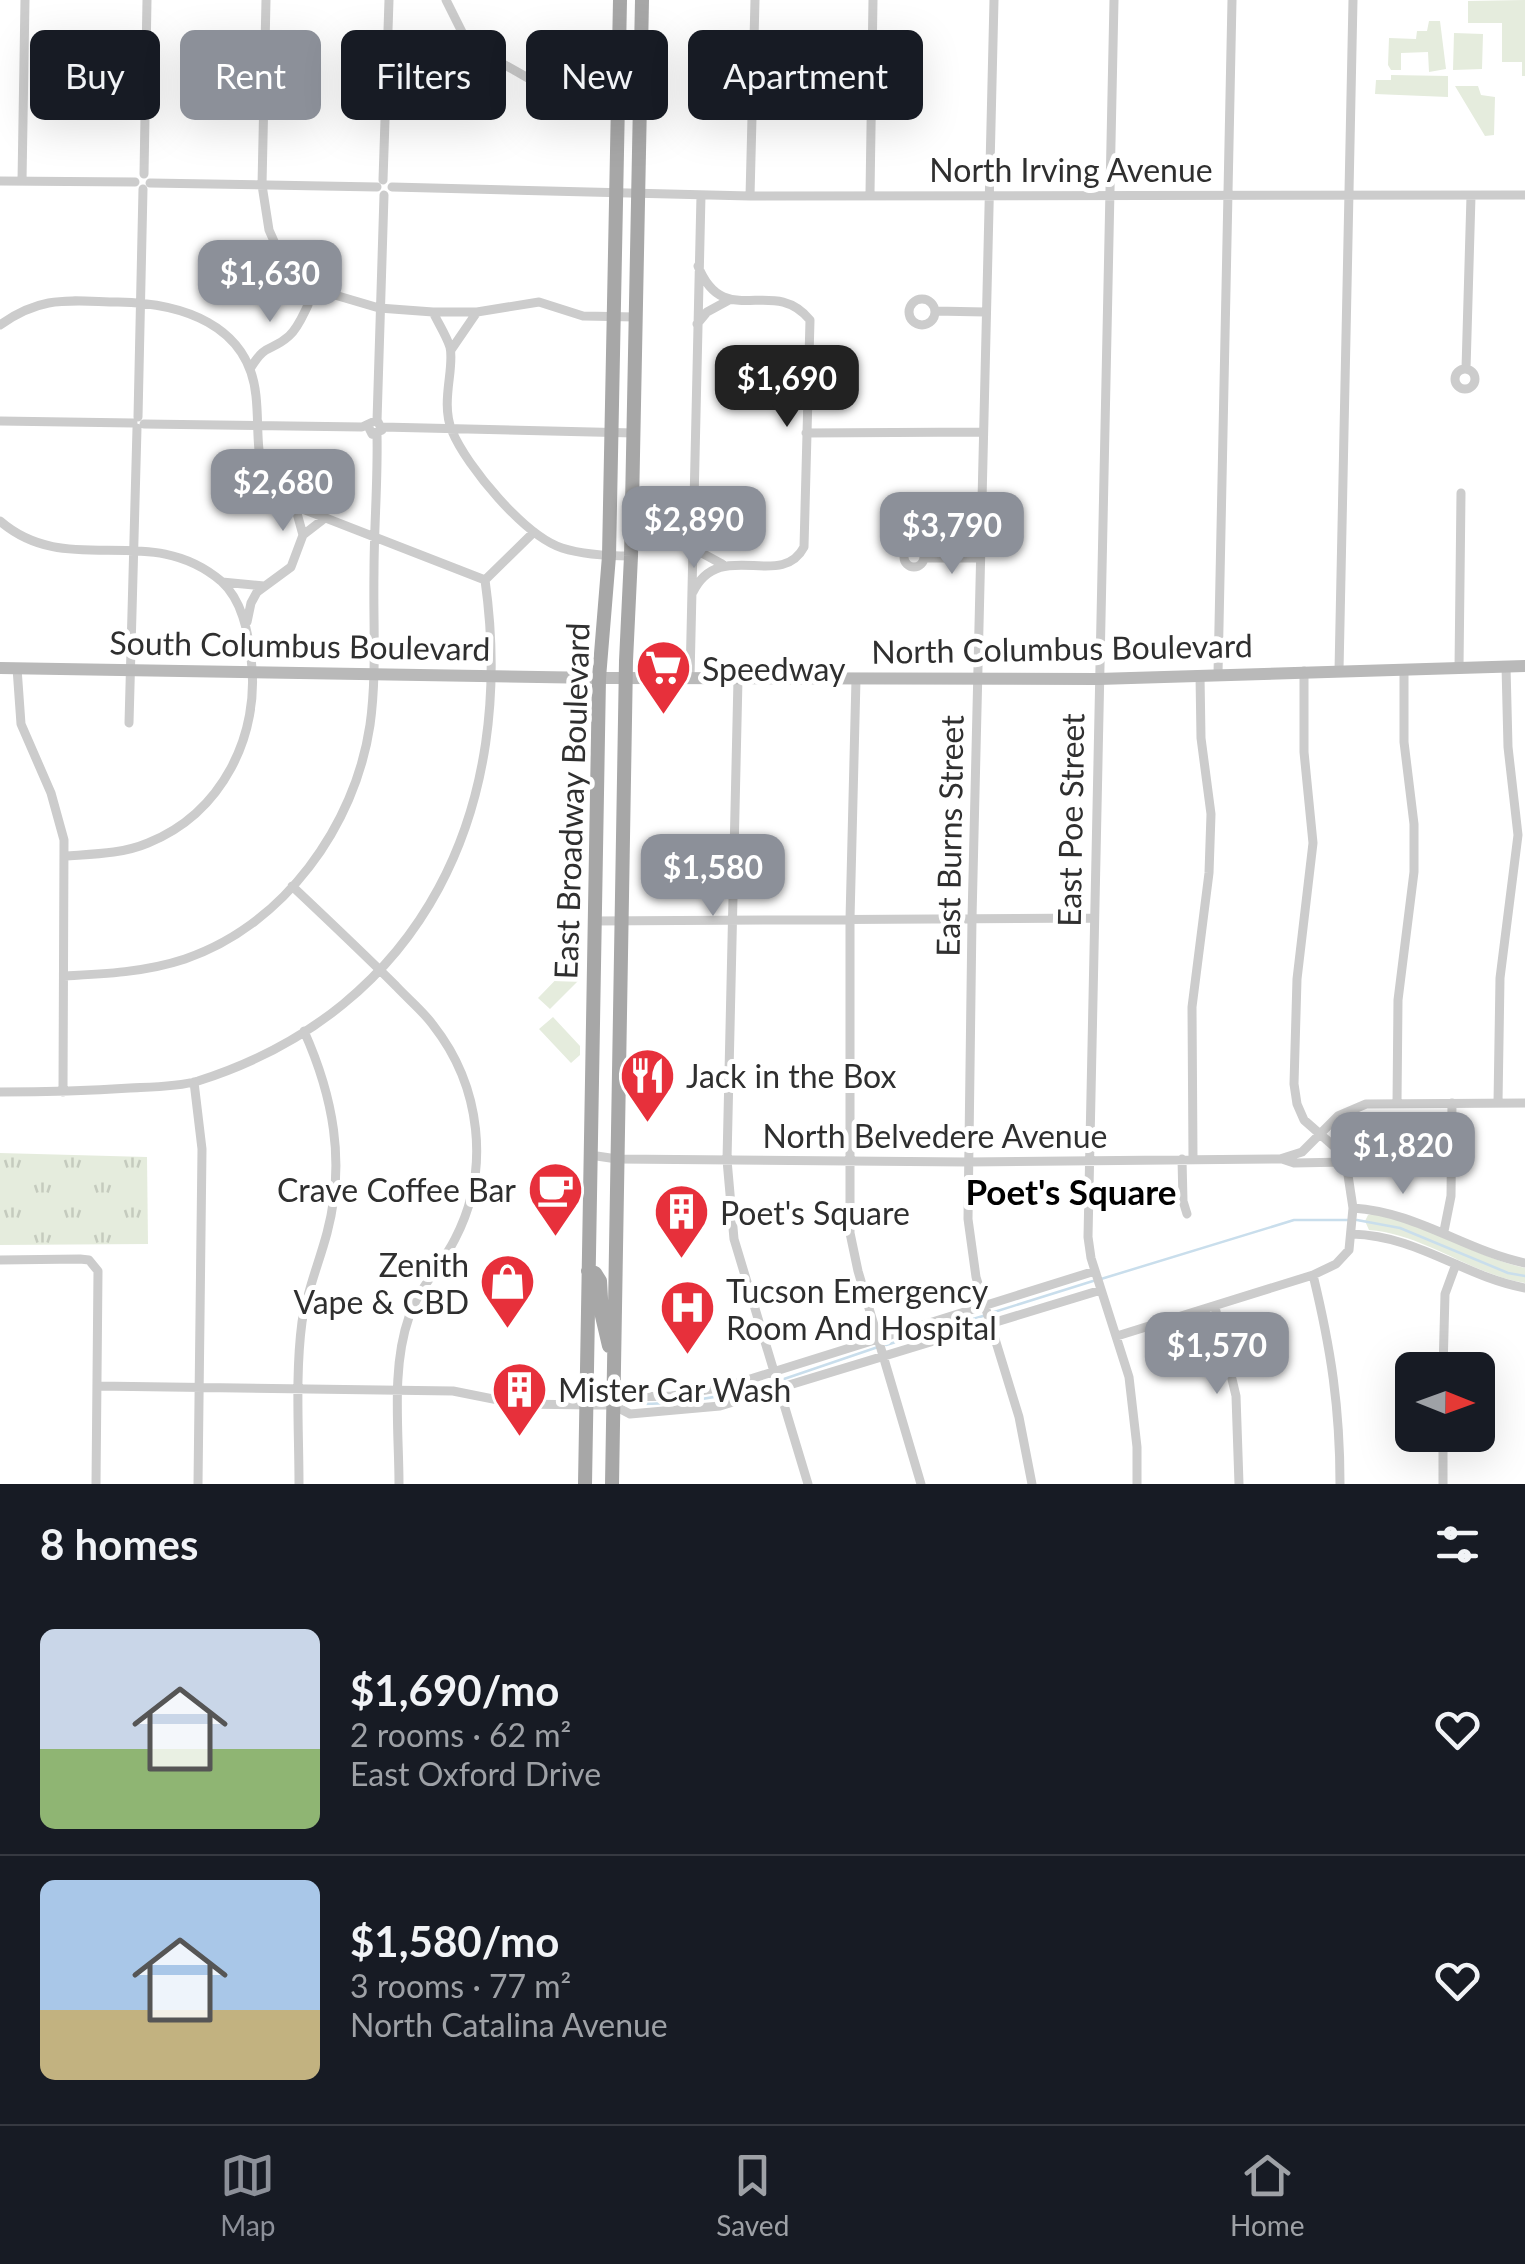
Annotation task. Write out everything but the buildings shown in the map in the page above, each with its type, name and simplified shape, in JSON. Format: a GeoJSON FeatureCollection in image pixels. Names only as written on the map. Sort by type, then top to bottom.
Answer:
{"type":"FeatureCollection","features":[{"type":"Feature","properties":{"kind":"main road","name":"East Broadway Boulevard"},"geometry":{"type":"LineString","coordinates":[[619,30],[620,0]]}},
{"type":"Feature","properties":{"kind":"main road","name":"East Broadway Boulevard"},"geometry":{"type":"LineString","coordinates":[[641,30],[642,0]]}},
{"type":"Feature","properties":{"kind":"main road","name":"East Broadway Boulevard"},"geometry":{"type":"LineString","coordinates":[[585,1484],[599,678],[608,556],[617,120]]}},
{"type":"Feature","properties":{"kind":"main road","name":"East Broadway Boulevard"},"geometry":{"type":"LineString","coordinates":[[612,1484],[639,120]]}},
{"type":"Feature","properties":{"kind":"main road"},"geometry":{"type":"LineString","coordinates":[[588,1272],[595,1273],[600,1281],[602,1316],[614,1366]]}},
{"type":"Feature","properties":{"kind":"street"},"geometry":{"type":"LineString","coordinates":[[22,181],[26,0]]}},
{"type":"Feature","properties":{"kind":"street"},"geometry":{"type":"LineString","coordinates":[[129,723],[147,0]]}},
{"type":"Feature","properties":{"kind":"street"},"geometry":{"type":"LineString","coordinates":[[266,0],[262,185],[268,230],[283,257],[301,276],[328,293],[379,308],[478,312],[539,302],[583,316],[636,317]]}},
{"type":"Feature","properties":{"kind":"street"},"geometry":{"type":"LineString","coordinates":[[388,30],[389,0]]}},
{"type":"Feature","properties":{"kind":"street"},"geometry":{"type":"LineString","coordinates":[[446,0],[461,30]]}},
{"type":"Feature","properties":{"kind":"street"},"geometry":{"type":"LineString","coordinates":[[750,196],[755,0]]}},
{"type":"Feature","properties":{"kind":"street"},"geometry":{"type":"LineString","coordinates":[[870,194],[873,0]]}},
{"type":"Feature","properties":{"kind":"street","name":"East Burns Street"},"geometry":{"type":"LineString","coordinates":[[994,0],[967,1162],[970,1248],[1018,1417],[1032,1484]]}},
{"type":"Feature","properties":{"kind":"street","name":"East Poe Street"},"geometry":{"type":"LineString","coordinates":[[1114,0],[1088,1238],[1095,1272],[1130,1378],[1137,1484]]}},
{"type":"Feature","properties":{"kind":"street"},"geometry":{"type":"LineString","coordinates":[[1218,674],[1232,0]]}},
{"type":"Feature","properties":{"kind":"street"},"geometry":{"type":"LineString","coordinates":[[1338,672],[1353,0]]}},
{"type":"Feature","properties":{"kind":"street"},"geometry":{"type":"LineString","coordinates":[[64,976],[112,974],[185,958],[222,942],[259,918],[292,886],[318,855],[352,796],[370,722],[386,120]]}},
{"type":"Feature","properties":{"kind":"street","name":"North Irving Avenue"},"geometry":{"type":"LineString","coordinates":[[0,180],[750,196],[1525,195]]}},
{"type":"Feature","properties":{"kind":"street"},"geometry":{"type":"LineString","coordinates":[[690,678],[701,195]]}},
{"type":"Feature","properties":{"kind":"street"},"geometry":{"type":"LineString","coordinates":[[1466,369],[1471,196]]}},
{"type":"Feature","properties":{"kind":"street"},"geometry":{"type":"LineString","coordinates":[[698,266],[709,288],[729,300]]}},
{"type":"Feature","properties":{"kind":"street"},"geometry":{"type":"LineString","coordinates":[[301,276],[308,305]]}},
{"type":"Feature","properties":{"kind":"street"},"geometry":{"type":"LineString","coordinates":[[250,369],[262,349],[290,335],[308,305],[328,293]]}},
{"type":"Feature","properties":{"kind":"street"},"geometry":{"type":"LineString","coordinates":[[693,592],[704,574],[724,565],[772,566],[798,558],[804,546],[810,320],[800,307],[785,301],[729,300],[706,312],[697,324]]}},
{"type":"Feature","properties":{"kind":"street"},"geometry":{"type":"LineString","coordinates":[[0,325],[35,304],[140,302],[200,316],[237,344],[250,369],[260,462],[276,492],[294,506],[485,580]]}},
{"type":"Feature","properties":{"kind":"street"},"geometry":{"type":"LineString","coordinates":[[934,311],[985,312]]}},
{"type":"Feature","properties":{"kind":"street"},"geometry":{"type":"LineString","coordinates":[[432,312],[451,350]]}},
{"type":"Feature","properties":{"kind":"street"},"geometry":{"type":"LineString","coordinates":[[478,312],[451,350],[446,391],[452,430],[478,471],[534,532],[560,548],[631,556]]}},
{"type":"Feature","properties":{"kind":"street"},"geometry":{"type":"LineString","coordinates":[[237,344],[262,349]]}},
{"type":"Feature","properties":{"kind":"street"},"geometry":{"type":"LineString","coordinates":[[0,421],[634,433]]}},
{"type":"Feature","properties":{"kind":"street"},"geometry":{"type":"LineString","coordinates":[[806,432],[983,432]]}},
{"type":"Feature","properties":{"kind":"street"},"geometry":{"type":"LineString","coordinates":[[1460,668],[1461,493]]}},
{"type":"Feature","properties":{"kind":"street"},"geometry":{"type":"LineString","coordinates":[[294,506],[302,536]]}},
{"type":"Feature","properties":{"kind":"street"},"geometry":{"type":"LineString","coordinates":[[247,629],[251,604],[264,586],[291,567],[302,536],[325,518]]}},
{"type":"Feature","properties":{"kind":"street"},"geometry":{"type":"LineString","coordinates":[[0,521],[32,542],[57,548],[174,554],[221,581],[264,586]]}},
{"type":"Feature","properties":{"kind":"street"},"geometry":{"type":"LineString","coordinates":[[485,580],[534,532]]}},
{"type":"Feature","properties":{"kind":"street"},"geometry":{"type":"LineString","coordinates":[[694,541],[700,552],[724,565]]}},
{"type":"Feature","properties":{"kind":"street"},"geometry":{"type":"LineString","coordinates":[[924,558],[980,558]]}},
{"type":"Feature","properties":{"kind":"street"},"geometry":{"type":"LineString","coordinates":[[0,1092],[62,1092],[194,1082],[266,1052],[304,1031],[354,995],[380,969],[429,906],[452,864],[476,799],[486,756],[492,676],[492,625],[485,580]]}},
{"type":"Feature","properties":{"kind":"street"},"geometry":{"type":"LineString","coordinates":[[65,856],[112,853],[146,844],[179,827],[227,777],[242,747],[251,713],[253,672],[242,613],[221,581]]}},
{"type":"Feature","properties":{"kind":"street"},"geometry":{"type":"LineString","coordinates":[[1498,1103],[1499,993],[1518,835],[1508,747],[1506,666]]}},
{"type":"Feature","properties":{"kind":"street","name":"North Columbus Boulevard"},"geometry":{"type":"LineString","coordinates":[[599,678],[1098,679],[1525,666]]}},
{"type":"Feature","properties":{"kind":"street","name":"South Columbus Boulevard"},"geometry":{"type":"LineString","coordinates":[[0,668],[599,678]]}},
{"type":"Feature","properties":{"kind":"street"},"geometry":{"type":"LineString","coordinates":[[17,668],[21,724],[57,809],[65,856],[62,1092]]}},
{"type":"Feature","properties":{"kind":"street"},"geometry":{"type":"LineString","coordinates":[[1397,1103],[1398,1000],[1414,872],[1414,824],[1404,742],[1404,669]]}},
{"type":"Feature","properties":{"kind":"street"},"geometry":{"type":"LineString","coordinates":[[1116,1336],[1313,1276],[1336,1264],[1350,1250],[1353,1208],[1346,1162],[1304,1120],[1294,1084],[1297,979],[1313,843],[1304,752],[1304,672]]}},
{"type":"Feature","properties":{"kind":"street"},"geometry":{"type":"LineString","coordinates":[[1187,1214],[1183,1201],[1188,1158],[1192,1006],[1206,912],[1210,834],[1200,675]]}},
{"type":"Feature","properties":{"kind":"street"},"geometry":{"type":"LineString","coordinates":[[738,678],[726,1160],[734,1238],[808,1484]]}},
{"type":"Feature","properties":{"kind":"street"},"geometry":{"type":"LineString","coordinates":[[856,679],[850,920],[850,1232],[921,1484]]}},
{"type":"Feature","properties":{"kind":"street"},"geometry":{"type":"LineString","coordinates":[[292,886],[432,1024],[466,1082],[475,1117],[478,1155],[466,1218],[419,1293],[408,1319],[399,1389],[399,1484]]}},
{"type":"Feature","properties":{"kind":"street"},"geometry":{"type":"LineString","coordinates":[[594,921],[1092,918]]}},
{"type":"Feature","properties":{"kind":"street"},"geometry":{"type":"LineString","coordinates":[[299,1484],[302,1324],[327,1232],[336,1165],[334,1115],[304,1031]]}},
{"type":"Feature","properties":{"kind":"street"},"geometry":{"type":"LineString","coordinates":[[194,1082],[202,1149],[198,1484]]}},
{"type":"Feature","properties":{"kind":"street"},"geometry":{"type":"LineString","coordinates":[[1280,1159],[1302,1152],[1347,1110],[1366,1104],[1525,1104]]}},
{"type":"Feature","properties":{"kind":"street"},"geometry":{"type":"LineString","coordinates":[[1444,1231],[1451,1196],[1452,1104]]}},
{"type":"Feature","properties":{"kind":"street","name":"North Belvedere Avenue"},"geometry":{"type":"LineString","coordinates":[[590,1156],[967,1162],[1188,1158],[1346,1162]]}},
{"type":"Feature","properties":{"kind":"street"},"geometry":{"type":"LineString","coordinates":[[1353,1208],[1382,1210],[1444,1231],[1497,1256],[1525,1263]]}},
{"type":"Feature","properties":{"kind":"street"},"geometry":{"type":"LineString","coordinates":[[1352,1234],[1378,1234],[1406,1241],[1456,1264],[1525,1288]]}},
{"type":"Feature","properties":{"kind":"street"},"geometry":{"type":"LineString","coordinates":[[0,1260],[89,1260],[98,1276],[96,1484]]}},
{"type":"Feature","properties":{"kind":"street"},"geometry":{"type":"LineString","coordinates":[[1443,1352],[1445,1294],[1456,1264]]}},
{"type":"Feature","properties":{"kind":"street"},"geometry":{"type":"LineString","coordinates":[[97,1386],[453,1390],[518,1404],[613,1405],[630,1397],[707,1392],[1095,1272]]}},
{"type":"Feature","properties":{"kind":"street"},"geometry":{"type":"LineString","coordinates":[[1313,1276],[1340,1417],[1340,1484]]}},
{"type":"Feature","properties":{"kind":"street"},"geometry":{"type":"LineString","coordinates":[[613,1405],[630,1414],[720,1406],[1101,1290]]}},
{"type":"Feature","properties":{"kind":"street"},"geometry":{"type":"LineString","coordinates":[[1215,1307],[1236,1396],[1240,1484]]}},
{"type":"Feature","properties":{"kind":"street"},"geometry":{"type":"LineString","coordinates":[[1443,1452],[1443,1484]]}},
{"type":"Feature","properties":{"kind":"green space"},"geometry":{"type":"Polygon","coordinates":[[[1525,0],[1522,76],[1522,62],[1502,62],[1502,23],[1468,23],[1468,1],[1525,0]]]}},
{"type":"Feature","properties":{"kind":"green space"},"geometry":{"type":"Polygon","coordinates":[[[1429,21],[1440,21],[1446,69],[1429,72],[1428,52],[1401,53],[1401,70],[1391,70],[1389,38],[1416,39],[1417,31],[1427,31],[1429,21]]]}},
{"type":"Feature","properties":{"kind":"green space"},"geometry":{"type":"Polygon","coordinates":[[[1454,33],[1483,34],[1482,69],[1453,70],[1454,33]]]}},
{"type":"Feature","properties":{"kind":"green space"},"geometry":{"type":"Polygon","coordinates":[[[1391,75],[1448,76],[1448,97],[1375,94],[1376,80],[1391,80],[1391,75]]]}},
{"type":"Feature","properties":{"kind":"green space"},"geometry":{"type":"Polygon","coordinates":[[[1455,86],[1478,86],[1481,95],[1495,97],[1494,135],[1485,136],[1455,86]]]}},
{"type":"Feature","properties":{"kind":"green space"},"geometry":{"type":"Polygon","coordinates":[[[570,965],[582,977],[550,1009],[538,998],[570,965]]]}},
{"type":"Feature","properties":{"kind":"green space"},"geometry":{"type":"Polygon","coordinates":[[[553,1017],[580,1046],[580,1055],[571,1063],[539,1029],[553,1017]]]}},
{"type":"Feature","properties":{"kind":"green space"},"geometry":{"type":"Polygon","coordinates":[[[0,1153],[147,1157],[148,1244],[0,1245],[0,1153]]]}},
{"type":"Feature","properties":{"kind":"green space"},"geometry":{"type":"Polygon","coordinates":[[[1376,1213],[1525,1268],[1525,1283],[1409,1239],[1369,1230],[1365,1221],[1368,1215],[1376,1213]]]}},
{"type":"Feature","properties":{"kind":"waterway"},"geometry":{"type":"LineString","coordinates":[[1101,1279],[1294,1220],[1349,1220]]}},
{"type":"Feature","properties":{"kind":"waterway"},"geometry":{"type":"LineString","coordinates":[[1357,1220],[1400,1228],[1508,1273],[1525,1276]]}},
{"type":"Feature","properties":{"kind":"waterway"},"geometry":{"type":"LineString","coordinates":[[991,1313],[1093,1281]]}},
{"type":"Feature","properties":{"kind":"waterway"},"geometry":{"type":"LineString","coordinates":[[886,1345],[983,1316]]}},
{"type":"Feature","properties":{"kind":"waterway"},"geometry":{"type":"LineString","coordinates":[[781,1380],[878,1347]]}},
{"type":"Feature","properties":{"kind":"waterway"},"geometry":{"type":"LineString","coordinates":[[636,1404],[706,1399],[774,1382]]}},
{"type":"Feature","properties":{"kind":"place","name":"Speedway"},"geometry":{"type":"Point","coordinates":[663,717]}},
{"type":"Feature","properties":{"kind":"place","name":"Jack in the Box"},"geometry":{"type":"Point","coordinates":[647,1124]}},
{"type":"Feature","properties":{"kind":"place","name":"Crave Coffee Bar"},"geometry":{"type":"Point","coordinates":[555,1238]}},
{"type":"Feature","properties":{"kind":"place","name":"Poet's Square"},"geometry":{"type":"Point","coordinates":[681,1261]}},
{"type":"Feature","properties":{"kind":"place","name":"Zenith Vape & CBD"},"geometry":{"type":"Point","coordinates":[508,1331]}},
{"type":"Feature","properties":{"kind":"place","name":"Tucson Emergency Room And Hospital"},"geometry":{"type":"Point","coordinates":[687,1357]}},
{"type":"Feature","properties":{"kind":"place","name":"Mister Car Wash"},"geometry":{"type":"Point","coordinates":[519,1438]}},
{"type":"Feature","properties":{"kind":"district","name":"Poet's Square"},"geometry":{"type":"Point","coordinates":[1071,1191]}}]}
